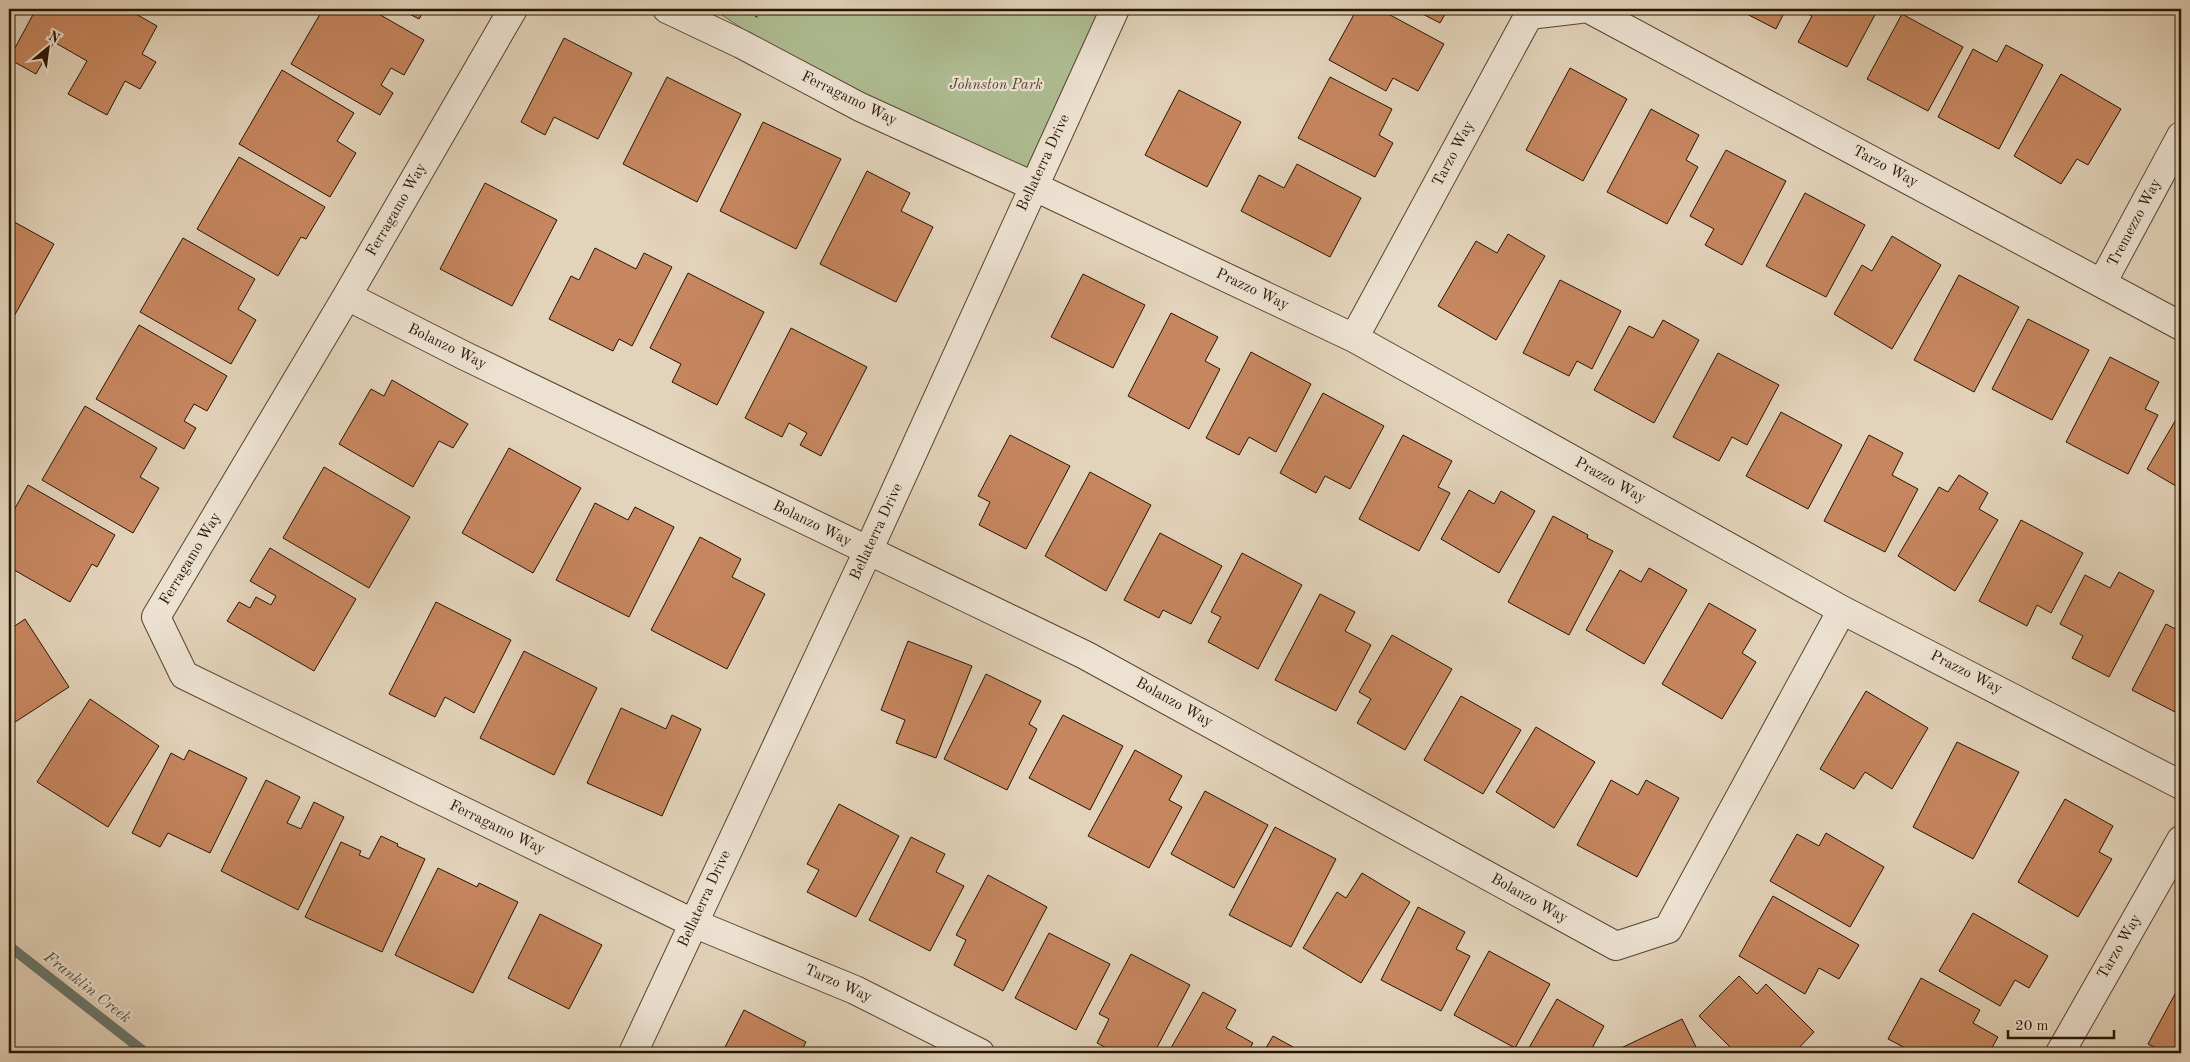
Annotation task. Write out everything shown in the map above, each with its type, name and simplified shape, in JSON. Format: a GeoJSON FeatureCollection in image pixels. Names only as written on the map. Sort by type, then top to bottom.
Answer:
{"type":"FeatureCollection","features":[{"type":"Feature","properties":{"kind":"street","name":"Ferragamo Way"},"geometry":{"type":"LineString","coordinates":[[513,9],[347,296],[156,617],[184,675],[693,923]]}},
{"type":"Feature","properties":{"kind":"street","name":"Ferragamo Way"},"geometry":{"type":"LineString","coordinates":[[666,9],[740,44],[860,107],[1033,186]]}},
{"type":"Feature","properties":{"kind":"street","name":"Bellaterra Drive"},"geometry":{"type":"LineString","coordinates":[[633,1053],[868,551],[1115,9]]}},
{"type":"Feature","properties":{"kind":"street","name":"Tarzo Way"},"geometry":{"type":"LineString","coordinates":[[1354,338],[1529,15],[1580,9]]}},
{"type":"Feature","properties":{"kind":"street","name":"Tarzo Way"},"geometry":{"type":"LineString","coordinates":[[1589,9],[2181,326]]}},
{"type":"Feature","properties":{"kind":"street","name":"Tremezzo Way"},"geometry":{"type":"LineString","coordinates":[[2102,283],[2181,136]]}},
{"type":"Feature","properties":{"kind":"street","name":"Prazzo Way"},"geometry":{"type":"LineString","coordinates":[[1033,186],[1354,338],[1842,610],[2181,785]]}},
{"type":"Feature","properties":{"kind":"street","name":"Bolanzo Way"},"geometry":{"type":"LineString","coordinates":[[347,296],[1085,655],[1616,946],[1668,929],[1842,610]]}},
{"type":"Feature","properties":{"kind":"street","name":"Tarzo Way"},"geometry":{"type":"LineString","coordinates":[[2060,1053],[2181,840]]}},
{"type":"Feature","properties":{"kind":"street","name":"Tarzo Way"},"geometry":{"type":"LineString","coordinates":[[693,923],[855,990],[980,1053]]}},
{"type":"Feature","properties":{"kind":"green space","name":"Johnston Park"},"geometry":{"type":"Polygon","coordinates":[[[713,9],[1121,9],[1033,186],[860,107],[713,9]]]}},
{"type":"Feature","properties":{"kind":"building"},"geometry":{"type":"Polygon","coordinates":[[[36,9],[127,9],[157,26],[142,54],[156,62],[140,89],[125,81],[107,115],[68,94],[87,61],[54,42],[36,74],[9,59],[36,9]]]}},
{"type":"Feature","properties":{"kind":"building"},"geometry":{"type":"Polygon","coordinates":[[[323,9],[370,9],[424,40],[404,75],[391,68],[381,85],[393,93],[380,115],[291,64],[323,9]]]}},
{"type":"Feature","properties":{"kind":"building"},"geometry":{"type":"Polygon","coordinates":[[[400,9],[425,9],[419,19],[400,9]]]}},
{"type":"Feature","properties":{"kind":"building"},"geometry":{"type":"Polygon","coordinates":[[[1357,9],[1379,9],[1444,44],[1418,91],[1393,78],[1386,91],[1329,60],[1357,9]]]}},
{"type":"Feature","properties":{"kind":"building"},"geometry":{"type":"Polygon","coordinates":[[[1413,9],[1448,9],[1440,23],[1413,9]]]}},
{"type":"Feature","properties":{"kind":"building"},"geometry":{"type":"Polygon","coordinates":[[[1737,9],[1786,9],[1776,29],[1737,9]]]}},
{"type":"Feature","properties":{"kind":"building"},"geometry":{"type":"Polygon","coordinates":[[[1801,9],[1878,9],[1847,67],[1798,42],[1812,16],[1801,9]]]}},
{"type":"Feature","properties":{"kind":"building"},"geometry":{"type":"Polygon","coordinates":[[[1902,14],[1963,47],[1928,111],[1867,79],[1902,14]]]}},
{"type":"Feature","properties":{"kind":"building"},"geometry":{"type":"Polygon","coordinates":[[[564,38],[632,73],[598,139],[554,117],[545,135],[521,122],[564,38]]]}},
{"type":"Feature","properties":{"kind":"building"},"geometry":{"type":"Polygon","coordinates":[[[2006,45],[2043,65],[1999,149],[1938,117],[1973,49],[1997,62],[2006,45]]]}},
{"type":"Feature","properties":{"kind":"building"},"geometry":{"type":"Polygon","coordinates":[[[1570,68],[1627,99],[1583,181],[1526,150],[1570,68]]]}},
{"type":"Feature","properties":{"kind":"building"},"geometry":{"type":"Polygon","coordinates":[[[282,70],[354,113],[337,141],[356,153],[330,197],[239,144],[282,70]]]}},
{"type":"Feature","properties":{"kind":"building"},"geometry":{"type":"Polygon","coordinates":[[[2061,74],[2121,109],[2088,165],[2077,159],[2061,184],[2014,156],[2061,74]]]}},
{"type":"Feature","properties":{"kind":"building"},"geometry":{"type":"Polygon","coordinates":[[[667,77],[741,114],[697,202],[623,164],[667,77]]]}},
{"type":"Feature","properties":{"kind":"building"},"geometry":{"type":"Polygon","coordinates":[[[1330,77],[1392,109],[1379,135],[1393,143],[1375,177],[1298,138],[1330,77]]]}},
{"type":"Feature","properties":{"kind":"building"},"geometry":{"type":"Polygon","coordinates":[[[1179,90],[1241,122],[1207,187],[1145,155],[1179,90]]]}},
{"type":"Feature","properties":{"kind":"building"},"geometry":{"type":"Polygon","coordinates":[[[1651,109],[1699,135],[1686,160],[1698,167],[1667,224],[1607,192],[1651,109]]]}},
{"type":"Feature","properties":{"kind":"building"},"geometry":{"type":"Polygon","coordinates":[[[763,122],[841,159],[796,249],[720,211],[763,122]]]}},
{"type":"Feature","properties":{"kind":"building"},"geometry":{"type":"Polygon","coordinates":[[[1726,150],[1786,181],[1742,265],[1705,245],[1714,229],[1690,216],[1726,150]]]}},
{"type":"Feature","properties":{"kind":"building"},"geometry":{"type":"Polygon","coordinates":[[[239,157],[325,207],[306,239],[301,237],[278,276],[197,229],[239,157]]]}},
{"type":"Feature","properties":{"kind":"building"},"geometry":{"type":"Polygon","coordinates":[[[1297,164],[1361,198],[1330,257],[1241,211],[1259,175],[1284,188],[1297,164]]]}},
{"type":"Feature","properties":{"kind":"building"},"geometry":{"type":"Polygon","coordinates":[[[867,171],[910,193],[901,211],[933,227],[896,302],[820,264],[867,171]]]}},
{"type":"Feature","properties":{"kind":"building"},"geometry":{"type":"Polygon","coordinates":[[[485,183],[557,220],[512,306],[440,269],[485,183]]]}},
{"type":"Feature","properties":{"kind":"building"},"geometry":{"type":"Polygon","coordinates":[[[1805,193],[1865,225],[1826,297],[1766,266],[1805,193]]]}},
{"type":"Feature","properties":{"kind":"building"},"geometry":{"type":"Polygon","coordinates":[[[9,219],[54,244],[12,320],[9,319],[9,219]]]}},
{"type":"Feature","properties":{"kind":"building"},"geometry":{"type":"Polygon","coordinates":[[[1508,234],[1545,256],[1496,340],[1438,306],[1476,241],[1497,253],[1508,234]]]}},
{"type":"Feature","properties":{"kind":"building"},"geometry":{"type":"Polygon","coordinates":[[[1892,236],[1941,265],[1892,349],[1834,314],[1862,265],[1872,271],[1892,236]]]}},
{"type":"Feature","properties":{"kind":"building"},"geometry":{"type":"Polygon","coordinates":[[[183,238],[255,279],[238,309],[256,320],[231,364],[140,312],[183,238]]]}},
{"type":"Feature","properties":{"kind":"building"},"geometry":{"type":"Polygon","coordinates":[[[595,248],[636,269],[644,253],[672,267],[632,346],[619,339],[613,351],[549,319],[571,276],[579,280],[595,248]]]}},
{"type":"Feature","properties":{"kind":"building"},"geometry":{"type":"Polygon","coordinates":[[[688,273],[764,312],[717,405],[672,382],[681,364],[650,348],[688,273]]]}},
{"type":"Feature","properties":{"kind":"building"},"geometry":{"type":"Polygon","coordinates":[[[1083,274],[1145,305],[1113,368],[1051,337],[1083,274]]]}},
{"type":"Feature","properties":{"kind":"building"},"geometry":{"type":"Polygon","coordinates":[[[1959,275],[2019,307],[1974,392],[1914,360],[1959,275]]]}},
{"type":"Feature","properties":{"kind":"building"},"geometry":{"type":"Polygon","coordinates":[[[1560,280],[1621,311],[1592,369],[1577,361],[1569,376],[1523,353],[1560,280]]]}},
{"type":"Feature","properties":{"kind":"building"},"geometry":{"type":"Polygon","coordinates":[[[1171,313],[1218,337],[1205,361],[1220,369],[1189,429],[1128,396],[1171,313]]]}},
{"type":"Feature","properties":{"kind":"building"},"geometry":{"type":"Polygon","coordinates":[[[2028,319],[2089,350],[2052,420],[1992,389],[2028,319]]]}},
{"type":"Feature","properties":{"kind":"building"},"geometry":{"type":"Polygon","coordinates":[[[1663,320],[1699,340],[1654,423],[1594,390],[1629,326],[1653,338],[1663,320]]]}},
{"type":"Feature","properties":{"kind":"building"},"geometry":{"type":"Polygon","coordinates":[[[139,325],[227,376],[207,411],[194,404],[184,421],[196,428],[184,449],[96,399],[139,325]]]}},
{"type":"Feature","properties":{"kind":"building"},"geometry":{"type":"Polygon","coordinates":[[[791,328],[867,367],[821,456],[800,445],[807,433],[789,423],[782,437],[745,418],[791,328]]]}},
{"type":"Feature","properties":{"kind":"building"},"geometry":{"type":"Polygon","coordinates":[[[1251,352],[1311,384],[1276,452],[1249,437],[1239,455],[1206,438],[1251,352]]]}},
{"type":"Feature","properties":{"kind":"building"},"geometry":{"type":"Polygon","coordinates":[[[1718,353],[1779,385],[1747,445],[1732,437],[1719,461],[1673,437],[1718,353]]]}},
{"type":"Feature","properties":{"kind":"building"},"geometry":{"type":"Polygon","coordinates":[[[2110,357],[2159,382],[2145,409],[2158,415],[2128,474],[2066,442],[2110,357]]]}},
{"type":"Feature","properties":{"kind":"building"},"geometry":{"type":"Polygon","coordinates":[[[392,380],[468,424],[453,448],[439,441],[413,487],[339,444],[371,389],[384,396],[392,380]]]}},
{"type":"Feature","properties":{"kind":"building"},"geometry":{"type":"Polygon","coordinates":[[[1323,393],[1384,426],[1350,489],[1325,476],[1316,493],[1280,473],[1323,393]]]}},
{"type":"Feature","properties":{"kind":"building"},"geometry":{"type":"Polygon","coordinates":[[[85,406],[157,448],[140,477],[159,488],[133,533],[42,480],[85,406]]]}},
{"type":"Feature","properties":{"kind":"building"},"geometry":{"type":"Polygon","coordinates":[[[2181,411],[2181,489],[2147,469],[2181,411]]]}},
{"type":"Feature","properties":{"kind":"building"},"geometry":{"type":"Polygon","coordinates":[[[1781,412],[1842,445],[1808,509],[1746,476],[1781,412]]]}},
{"type":"Feature","properties":{"kind":"building"},"geometry":{"type":"Polygon","coordinates":[[[1010,435],[1070,466],[1026,549],[979,525],[990,502],[978,496],[1010,435]]]}},
{"type":"Feature","properties":{"kind":"building"},"geometry":{"type":"Polygon","coordinates":[[[1403,435],[1452,461],[1438,487],[1450,493],[1419,551],[1359,519],[1403,435]]]}},
{"type":"Feature","properties":{"kind":"building"},"geometry":{"type":"Polygon","coordinates":[[[1869,435],[1903,453],[1892,475],[1918,489],[1885,552],[1824,521],[1869,435]]]}},
{"type":"Feature","properties":{"kind":"building"},"geometry":{"type":"Polygon","coordinates":[[[509,448],[581,488],[533,573],[462,533],[509,448]]]}},
{"type":"Feature","properties":{"kind":"building"},"geometry":{"type":"Polygon","coordinates":[[[324,467],[410,517],[369,588],[283,538],[324,467]]]}},
{"type":"Feature","properties":{"kind":"building"},"geometry":{"type":"Polygon","coordinates":[[[1090,472],[1151,505],[1106,591],[1045,556],[1090,472]]]}},
{"type":"Feature","properties":{"kind":"building"},"geometry":{"type":"Polygon","coordinates":[[[1959,475],[1988,493],[1979,509],[1998,520],[1955,591],[1898,556],[1939,487],[1948,492],[1959,475]]]}},
{"type":"Feature","properties":{"kind":"building"},"geometry":{"type":"Polygon","coordinates":[[[28,485],[115,535],[97,567],[92,564],[70,602],[9,567],[9,519],[28,485]]]}},
{"type":"Feature","properties":{"kind":"building"},"geometry":{"type":"Polygon","coordinates":[[[1469,490],[1494,504],[1501,491],[1535,511],[1499,573],[1441,539],[1469,490]]]}},
{"type":"Feature","properties":{"kind":"building"},"geometry":{"type":"Polygon","coordinates":[[[595,503],[628,520],[635,507],[674,527],[629,617],[556,580],[595,503]]]}},
{"type":"Feature","properties":{"kind":"building"},"geometry":{"type":"Polygon","coordinates":[[[1553,516],[1588,535],[1587,538],[1613,551],[1569,635],[1508,602],[1553,516]]]}},
{"type":"Feature","properties":{"kind":"building"},"geometry":{"type":"Polygon","coordinates":[[[2021,520],[2083,553],[2051,613],[2037,605],[2027,626],[1979,601],[2021,520]]]}},
{"type":"Feature","properties":{"kind":"building"},"geometry":{"type":"Polygon","coordinates":[[[1160,533],[1222,566],[1191,624],[1163,610],[1159,618],[1124,600],[1160,533]]]}},
{"type":"Feature","properties":{"kind":"building"},"geometry":{"type":"Polygon","coordinates":[[[700,537],[741,559],[732,577],[765,594],[727,669],[651,630],[700,537]]]}},
{"type":"Feature","properties":{"kind":"building"},"geometry":{"type":"Polygon","coordinates":[[[270,548],[356,599],[314,671],[227,621],[239,602],[250,608],[256,597],[271,605],[276,596],[250,581],[270,548]]]}},
{"type":"Feature","properties":{"kind":"building"},"geometry":{"type":"Polygon","coordinates":[[[1242,553],[1302,585],[1258,669],[1208,642],[1221,617],[1211,612],[1242,553]]]}},
{"type":"Feature","properties":{"kind":"building"},"geometry":{"type":"Polygon","coordinates":[[[1649,568],[1687,590],[1644,664],[1586,630],[1620,570],[1641,582],[1649,568]]]}},
{"type":"Feature","properties":{"kind":"building"},"geometry":{"type":"Polygon","coordinates":[[[2119,572],[2154,591],[2109,677],[2072,658],[2083,636],[2060,624],[2085,575],[2110,588],[2119,572]]]}},
{"type":"Feature","properties":{"kind":"building"},"geometry":{"type":"Polygon","coordinates":[[[1320,594],[1355,612],[1345,631],[1371,645],[1336,711],[1275,680],[1320,594]]]}},
{"type":"Feature","properties":{"kind":"building"},"geometry":{"type":"Polygon","coordinates":[[[436,602],[511,640],[474,713],[445,697],[435,717],[389,694],[436,602]]]}},
{"type":"Feature","properties":{"kind":"building"},"geometry":{"type":"Polygon","coordinates":[[[1709,603],[1756,630],[1742,653],[1756,662],[1722,719],[1662,684],[1709,603]]]}},
{"type":"Feature","properties":{"kind":"building"},"geometry":{"type":"Polygon","coordinates":[[[25,619],[69,687],[9,726],[9,630],[25,619]]]}},
{"type":"Feature","properties":{"kind":"building"},"geometry":{"type":"Polygon","coordinates":[[[2166,624],[2181,632],[2181,715],[2132,690],[2166,624]]]}},
{"type":"Feature","properties":{"kind":"building"},"geometry":{"type":"Polygon","coordinates":[[[1392,635],[1452,669],[1405,750],[1357,723],[1371,699],[1359,692],[1392,635]]]}},
{"type":"Feature","properties":{"kind":"building"},"geometry":{"type":"Polygon","coordinates":[[[908,641],[972,666],[936,758],[896,743],[905,720],[881,710],[908,641]]]}},
{"type":"Feature","properties":{"kind":"building"},"geometry":{"type":"Polygon","coordinates":[[[524,651],[597,688],[554,775],[480,738],[524,651]]]}},
{"type":"Feature","properties":{"kind":"building"},"geometry":{"type":"Polygon","coordinates":[[[986,674],[1041,701],[1029,724],[1037,729],[1007,790],[944,759],[986,674]]]}},
{"type":"Feature","properties":{"kind":"building"},"geometry":{"type":"Polygon","coordinates":[[[1866,691],[1928,728],[1892,789],[1865,772],[1854,789],[1820,769],[1866,691]]]}},
{"type":"Feature","properties":{"kind":"building"},"geometry":{"type":"Polygon","coordinates":[[[1461,696],[1521,730],[1483,794],[1424,760],[1461,696]]]}},
{"type":"Feature","properties":{"kind":"building"},"geometry":{"type":"Polygon","coordinates":[[[90,699],[159,746],[108,827],[37,782],[90,699]]]}},
{"type":"Feature","properties":{"kind":"building"},"geometry":{"type":"Polygon","coordinates":[[[621,708],[666,729],[672,715],[701,729],[662,816],[587,783],[621,708]]]}},
{"type":"Feature","properties":{"kind":"building"},"geometry":{"type":"Polygon","coordinates":[[[1063,715],[1123,746],[1090,810],[1029,778],[1063,715]]]}},
{"type":"Feature","properties":{"kind":"building"},"geometry":{"type":"Polygon","coordinates":[[[1536,727],[1595,762],[1554,828],[1496,792],[1536,727]]]}},
{"type":"Feature","properties":{"kind":"building"},"geometry":{"type":"Polygon","coordinates":[[[1957,742],[2019,772],[1973,859],[1913,827],[1957,742]]]}},
{"type":"Feature","properties":{"kind":"building"},"geometry":{"type":"Polygon","coordinates":[[[189,750],[247,778],[210,853],[168,833],[160,847],[132,833],[171,753],[184,760],[189,750]]]}},
{"type":"Feature","properties":{"kind":"building"},"geometry":{"type":"Polygon","coordinates":[[[1135,750],[1182,776],[1169,800],[1182,807],[1149,868],[1088,836],[1135,750]]]}},
{"type":"Feature","properties":{"kind":"building"},"geometry":{"type":"Polygon","coordinates":[[[266,780],[300,797],[287,823],[301,829],[314,802],[344,817],[298,910],[221,871],[266,780]]]}},
{"type":"Feature","properties":{"kind":"building"},"geometry":{"type":"Polygon","coordinates":[[[1611,780],[1638,795],[1646,780],[1679,798],[1637,877],[1577,845],[1611,780]]]}},
{"type":"Feature","properties":{"kind":"building"},"geometry":{"type":"Polygon","coordinates":[[[1205,791],[1268,825],[1234,888],[1171,854],[1205,791]]]}},
{"type":"Feature","properties":{"kind":"building"},"geometry":{"type":"Polygon","coordinates":[[[2065,799],[2113,826],[2099,852],[2112,859],[2078,917],[2018,882],[2065,799]]]}},
{"type":"Feature","properties":{"kind":"building"},"geometry":{"type":"Polygon","coordinates":[[[839,804],[899,836],[856,917],[807,892],[819,870],[807,864],[839,804]]]}},
{"type":"Feature","properties":{"kind":"building"},"geometry":{"type":"Polygon","coordinates":[[[1275,827],[1336,859],[1291,947],[1229,915],[1275,827]]]}},
{"type":"Feature","properties":{"kind":"building"},"geometry":{"type":"Polygon","coordinates":[[[1826,833],[1884,867],[1850,927],[1770,881],[1797,834],[1819,846],[1826,833]]]}},
{"type":"Feature","properties":{"kind":"building"},"geometry":{"type":"Polygon","coordinates":[[[381,836],[425,859],[382,952],[305,917],[341,842],[361,851],[359,855],[369,859],[381,836]]]}},
{"type":"Feature","properties":{"kind":"building"},"geometry":{"type":"Polygon","coordinates":[[[911,837],[945,854],[936,872],[964,886],[930,951],[869,920],[911,837]]]}},
{"type":"Feature","properties":{"kind":"building"},"geometry":{"type":"Polygon","coordinates":[[[438,868],[477,887],[479,883],[518,902],[473,993],[395,955],[438,868]]]}},
{"type":"Feature","properties":{"kind":"building"},"geometry":{"type":"Polygon","coordinates":[[[1362,873],[1410,902],[1361,983],[1303,948],[1337,892],[1346,898],[1362,873]]]}},
{"type":"Feature","properties":{"kind":"building"},"geometry":{"type":"Polygon","coordinates":[[[988,875],[1047,907],[1003,991],[954,965],[966,940],[956,935],[988,875]]]}},
{"type":"Feature","properties":{"kind":"building"},"geometry":{"type":"Polygon","coordinates":[[[1773,896],[1859,945],[1839,979],[1819,968],[1805,994],[1739,956],[1773,896]]]}},
{"type":"Feature","properties":{"kind":"building"},"geometry":{"type":"Polygon","coordinates":[[[1418,907],[1465,932],[1456,949],[1470,956],[1441,1011],[1381,980],[1418,907]]]}},
{"type":"Feature","properties":{"kind":"building"},"geometry":{"type":"Polygon","coordinates":[[[1973,913],[2048,956],[2029,988],[2015,980],[2000,1006],[1939,971],[1973,913]]]}},
{"type":"Feature","properties":{"kind":"building"},"geometry":{"type":"Polygon","coordinates":[[[540,914],[602,945],[569,1009],[508,978],[540,914]]]}},
{"type":"Feature","properties":{"kind":"building"},"geometry":{"type":"Polygon","coordinates":[[[1049,933],[1110,964],[1076,1030],[1015,998],[1049,933]]]}},
{"type":"Feature","properties":{"kind":"building"},"geometry":{"type":"Polygon","coordinates":[[[1489,951],[1550,984],[1515,1048],[1454,1015],[1489,951]]]}},
{"type":"Feature","properties":{"kind":"building"},"geometry":{"type":"Polygon","coordinates":[[[1131,954],[1190,985],[1154,1053],[1116,1053],[1097,1043],[1109,1019],[1099,1014],[1131,954]]]}},
{"type":"Feature","properties":{"kind":"building"},"geometry":{"type":"Polygon","coordinates":[[[1739,976],[1757,994],[1766,984],[1814,1032],[1794,1053],[1736,1053],[1699,1016],[1739,976]]]}},
{"type":"Feature","properties":{"kind":"building"},"geometry":{"type":"Polygon","coordinates":[[[1921,978],[1980,1010],[1973,1023],[1998,1037],[1989,1053],[1915,1053],[1888,1039],[1921,978]]]}},
{"type":"Feature","properties":{"kind":"building"},"geometry":{"type":"Polygon","coordinates":[[[2181,983],[2181,1053],[2166,1053],[2148,1044],[2181,983]]]}},
{"type":"Feature","properties":{"kind":"building"},"geometry":{"type":"Polygon","coordinates":[[[1203,992],[1236,1010],[1226,1028],[1253,1043],[1247,1053],[1168,1053],[1203,992]]]}},
{"type":"Feature","properties":{"kind":"building"},"geometry":{"type":"Polygon","coordinates":[[[1557,999],[1604,1026],[1591,1050],[1597,1053],[1526,1053],[1557,999]]]}},
{"type":"Feature","properties":{"kind":"building"},"geometry":{"type":"Polygon","coordinates":[[[744,1010],[806,1042],[800,1053],[722,1053],[744,1010]]]}},
{"type":"Feature","properties":{"kind":"building"},"geometry":{"type":"Polygon","coordinates":[[[1682,1019],[1699,1053],[1621,1053],[1619,1049],[1682,1019]]]}},
{"type":"Feature","properties":{"kind":"building"},"geometry":{"type":"Polygon","coordinates":[[[1273,1036],[1304,1053],[1263,1053],[1273,1036]]]}},
{"type":"Feature","properties":{"kind":"waterway","name":"Franklin Creek"},"geometry":{"type":"LineString","coordinates":[[9,946],[146,1053]]}}]}
